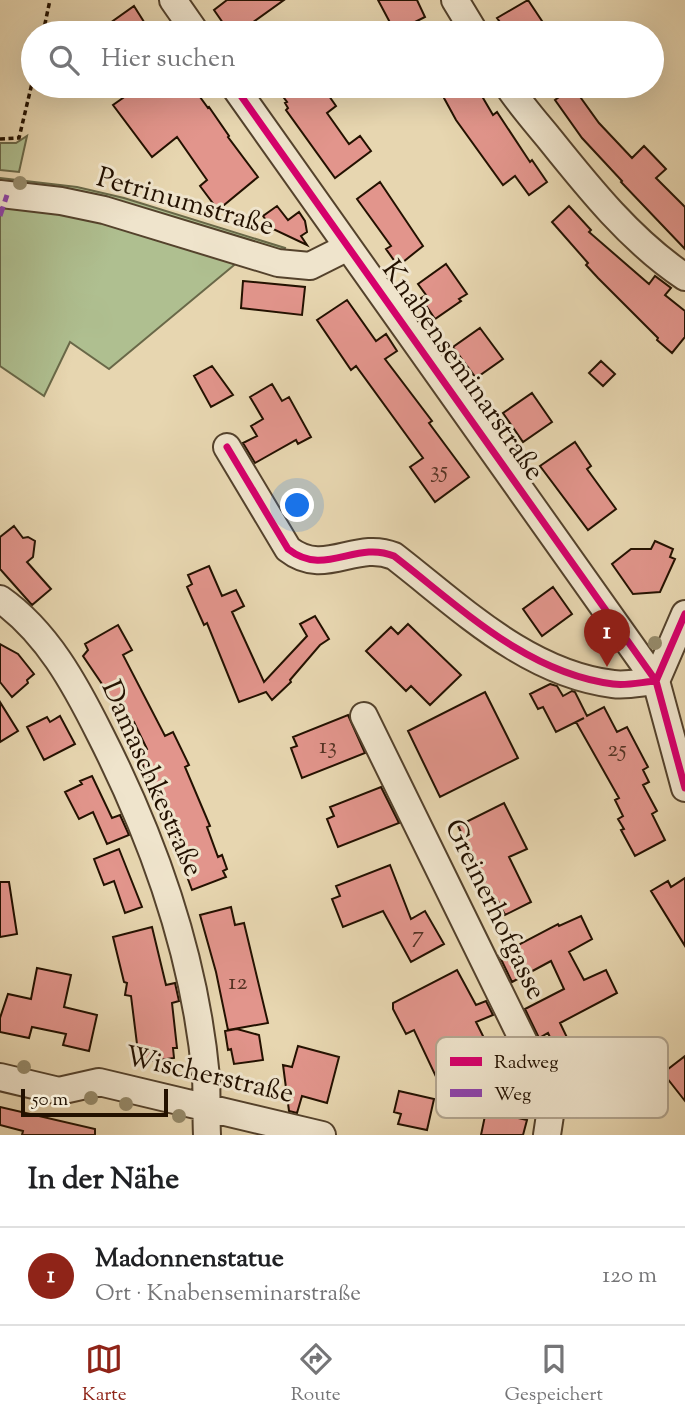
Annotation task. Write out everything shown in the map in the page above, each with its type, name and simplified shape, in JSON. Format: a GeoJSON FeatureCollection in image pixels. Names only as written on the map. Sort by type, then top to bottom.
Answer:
{"type":"FeatureCollection","features":[{"type":"Feature","properties":{"kind":"street"},"geometry":{"type":"LineString","coordinates":[[173,0],[188,21]]}},
{"type":"Feature","properties":{"kind":"street"},"geometry":{"type":"LineString","coordinates":[[455,0],[468,21]]}},
{"type":"Feature","properties":{"kind":"street","name":"Knabenseminarstraße"},"geometry":{"type":"LineString","coordinates":[[242,98],[656,681],[685,788]]}},
{"type":"Feature","properties":{"kind":"street"},"geometry":{"type":"LineString","coordinates":[[518,98],[608,208],[643,243],[685,277]]}},
{"type":"Feature","properties":{"kind":"street","name":"Petrinumstraße"},"geometry":{"type":"LineString","coordinates":[[0,194],[61,201],[104,210],[278,263],[310,266],[348,247]]}},
{"type":"Feature","properties":{"kind":"street"},"geometry":{"type":"LineString","coordinates":[[227,447],[288,549],[299,558],[315,562],[370,550],[394,555],[504,641],[539,662],[578,677],[616,684],[656,681],[685,614]]}},
{"type":"Feature","properties":{"kind":"street","name":"Damaschkestraße"},"geometry":{"type":"LineString","coordinates":[[0,599],[37,632],[65,670],[110,754],[149,840],[171,901],[187,962],[206,1078],[207,1135]]}},
{"type":"Feature","properties":{"kind":"street","name":"Greinerhofgasse"},"geometry":{"type":"LineString","coordinates":[[364,716],[521,1037]]}},
{"type":"Feature","properties":{"kind":"street","name":"Wischerstraße"},"geometry":{"type":"LineString","coordinates":[[0,1077],[59,1091],[99,1083],[322,1135]]}},
{"type":"Feature","properties":{"kind":"path"},"geometry":{"type":"LineString","coordinates":[[46,21],[50,0]]}},
{"type":"Feature","properties":{"kind":"path"},"geometry":{"type":"LineString","coordinates":[[0,139],[19,138],[28,98]]}},
{"type":"Feature","properties":{"kind":"green space"},"geometry":{"type":"Polygon","coordinates":[[[27,136],[19,172],[0,170],[0,143],[16,143],[27,136]]]}},
{"type":"Feature","properties":{"kind":"green space"},"geometry":{"type":"Polygon","coordinates":[[[0,178],[77,187],[124,198],[285,248],[283,254],[0,184],[0,178]]]}},
{"type":"Feature","properties":{"kind":"green space"},"geometry":{"type":"Polygon","coordinates":[[[0,203],[48,208],[239,261],[109,369],[70,342],[44,396],[0,366],[0,203]]]}},
{"type":"Feature","properties":{"kind":"building"},"geometry":{"type":"Polygon","coordinates":[[[227,0],[284,0],[255,21],[222,21],[214,10],[227,0]]]}},
{"type":"Feature","properties":{"kind":"building"},"geometry":{"type":"Polygon","coordinates":[[[378,0],[417,0],[425,17],[417,21],[389,21],[378,0]]]}},
{"type":"Feature","properties":{"kind":"building"},"geometry":{"type":"Polygon","coordinates":[[[528,0],[542,21],[499,21],[497,18],[528,0]]]}},
{"type":"Feature","properties":{"kind":"building"},"geometry":{"type":"Polygon","coordinates":[[[134,6],[143,21],[113,21],[134,6]]]}},
{"type":"Feature","properties":{"kind":"building"},"geometry":{"type":"Polygon","coordinates":[[[123,98],[201,98],[258,177],[218,210],[200,186],[207,180],[177,137],[152,157],[113,105],[123,98]]]}},
{"type":"Feature","properties":{"kind":"building"},"geometry":{"type":"Polygon","coordinates":[[[284,98],[330,98],[336,106],[327,113],[349,144],[360,136],[371,151],[335,178],[286,110],[287,102],[284,98]]]}},
{"type":"Feature","properties":{"kind":"building"},"geometry":{"type":"Polygon","coordinates":[[[444,98],[483,98],[493,115],[497,112],[530,162],[532,160],[547,182],[529,195],[515,176],[503,185],[456,120],[444,98]]]}},
{"type":"Feature","properties":{"kind":"building"},"geometry":{"type":"Polygon","coordinates":[[[581,98],[599,123],[632,158],[644,146],[666,169],[656,178],[685,207],[685,249],[582,138],[555,100],[581,98]]]}},
{"type":"Feature","properties":{"kind":"building"},"geometry":{"type":"Polygon","coordinates":[[[380,182],[423,246],[398,266],[386,249],[391,246],[357,199],[380,182]]]}},
{"type":"Feature","properties":{"kind":"building"},"geometry":{"type":"Polygon","coordinates":[[[277,206],[288,220],[299,212],[305,221],[307,232],[301,236],[307,245],[273,229],[263,216],[277,206]]]}},
{"type":"Feature","properties":{"kind":"building"},"geometry":{"type":"Polygon","coordinates":[[[569,206],[591,230],[589,232],[649,284],[655,276],[671,288],[665,295],[685,311],[685,337],[672,353],[586,265],[588,263],[552,222],[569,206]]]}},
{"type":"Feature","properties":{"kind":"building"},"geometry":{"type":"Polygon","coordinates":[[[446,264],[467,294],[435,319],[421,298],[426,295],[418,284],[446,264]]]}},
{"type":"Feature","properties":{"kind":"building"},"geometry":{"type":"Polygon","coordinates":[[[243,281],[305,287],[302,315],[241,308],[243,281]]]}},
{"type":"Feature","properties":{"kind":"building"},"geometry":{"type":"Polygon","coordinates":[[[347,300],[376,341],[386,334],[397,351],[385,359],[432,421],[429,423],[469,477],[435,502],[410,467],[423,458],[356,366],[351,370],[317,320],[347,300]]]}},
{"type":"Feature","properties":{"kind":"building"},"geometry":{"type":"Polygon","coordinates":[[[480,328],[503,359],[476,378],[453,347],[480,328]]]}},
{"type":"Feature","properties":{"kind":"building"},"geometry":{"type":"Polygon","coordinates":[[[601,361],[615,374],[603,386],[589,373],[601,361]]]}},
{"type":"Feature","properties":{"kind":"building"},"geometry":{"type":"Polygon","coordinates":[[[212,366],[233,395],[211,407],[194,376],[212,366]]]}},
{"type":"Feature","properties":{"kind":"building"},"geometry":{"type":"Polygon","coordinates":[[[272,384],[282,401],[289,397],[311,437],[298,444],[296,440],[255,463],[243,443],[257,436],[251,426],[263,419],[250,397],[272,384]]]}},
{"type":"Feature","properties":{"kind":"building"},"geometry":{"type":"Polygon","coordinates":[[[532,393],[552,422],[523,442],[503,413],[532,393]]]}},
{"type":"Feature","properties":{"kind":"building"},"geometry":{"type":"Polygon","coordinates":[[[575,442],[591,466],[587,469],[616,509],[588,530],[540,466],[575,442]]]}},
{"type":"Feature","properties":{"kind":"building"},"geometry":{"type":"Polygon","coordinates":[[[14,526],[23,538],[28,537],[35,541],[33,557],[27,562],[51,589],[32,605],[0,569],[0,537],[14,526]]]}},
{"type":"Feature","properties":{"kind":"building"},"geometry":{"type":"Polygon","coordinates":[[[655,541],[673,549],[670,557],[675,559],[660,592],[633,594],[612,564],[631,549],[651,549],[655,541]]]}},
{"type":"Feature","properties":{"kind":"building"},"geometry":{"type":"Polygon","coordinates":[[[209,566],[222,596],[236,590],[244,606],[232,612],[264,682],[307,636],[300,624],[315,616],[329,639],[320,645],[291,682],[272,700],[266,692],[239,702],[207,623],[204,625],[187,587],[192,584],[188,575],[209,566]]]}},
{"type":"Feature","properties":{"kind":"building"},"geometry":{"type":"Polygon","coordinates":[[[553,587],[572,614],[542,636],[523,609],[553,587]]]}},
{"type":"Feature","properties":{"kind":"building"},"geometry":{"type":"Polygon","coordinates":[[[408,624],[461,675],[430,705],[411,686],[406,691],[366,651],[391,627],[398,634],[408,624]]]}},
{"type":"Feature","properties":{"kind":"building"},"geometry":{"type":"Polygon","coordinates":[[[118,625],[132,650],[123,655],[165,736],[173,732],[189,765],[185,767],[210,826],[207,827],[218,857],[222,855],[227,869],[223,871],[226,877],[192,890],[181,860],[185,858],[153,783],[137,754],[147,749],[134,722],[124,727],[104,687],[83,656],[88,650],[85,644],[118,625]]]}},
{"type":"Feature","properties":{"kind":"building"},"geometry":{"type":"Polygon","coordinates":[[[0,644],[18,654],[34,674],[12,697],[0,682],[0,644]]]}},
{"type":"Feature","properties":{"kind":"building"},"geometry":{"type":"Polygon","coordinates":[[[550,684],[557,686],[563,696],[575,692],[587,716],[604,707],[617,732],[627,727],[648,767],[643,770],[649,782],[643,785],[657,811],[652,814],[665,840],[635,856],[621,830],[624,829],[618,819],[623,816],[615,800],[619,798],[576,722],[556,732],[543,707],[538,709],[530,694],[550,684]]]}},
{"type":"Feature","properties":{"kind":"building"},"geometry":{"type":"Polygon","coordinates":[[[485,692],[518,758],[440,797],[408,731],[485,692]]]}},
{"type":"Feature","properties":{"kind":"building"},"geometry":{"type":"Polygon","coordinates":[[[0,702],[18,731],[0,742],[0,702]]]}},
{"type":"Feature","properties":{"kind":"building"},"geometry":{"type":"Polygon","coordinates":[[[348,715],[365,753],[302,778],[291,748],[297,746],[293,737],[348,715]]]}},
{"type":"Feature","properties":{"kind":"building"},"geometry":{"type":"Polygon","coordinates":[[[60,716],[75,744],[44,760],[27,727],[47,717],[50,722],[60,716]]]}},
{"type":"Feature","properties":{"kind":"building"},"geometry":{"type":"Polygon","coordinates":[[[92,776],[112,818],[120,815],[129,835],[107,844],[93,812],[79,819],[65,792],[92,776]]]}},
{"type":"Feature","properties":{"kind":"building"},"geometry":{"type":"Polygon","coordinates":[[[381,787],[399,823],[338,847],[327,819],[334,816],[330,807],[381,787]]]}},
{"type":"Feature","properties":{"kind":"building"},"geometry":{"type":"Polygon","coordinates":[[[504,803],[527,849],[509,857],[531,902],[505,915],[498,901],[493,903],[458,826],[504,803]]]}},
{"type":"Feature","properties":{"kind":"building"},"geometry":{"type":"Polygon","coordinates":[[[119,849],[142,907],[125,913],[114,881],[104,885],[94,859],[119,849]]]}},
{"type":"Feature","properties":{"kind":"building"},"geometry":{"type":"Polygon","coordinates":[[[390,865],[411,919],[425,911],[444,944],[411,962],[383,911],[343,927],[332,899],[340,896],[336,886],[390,865]]]}},
{"type":"Feature","properties":{"kind":"building"},"geometry":{"type":"Polygon","coordinates":[[[685,878],[685,946],[651,891],[668,881],[671,887],[685,878]]]}},
{"type":"Feature","properties":{"kind":"building"},"geometry":{"type":"Polygon","coordinates":[[[0,882],[9,882],[17,934],[0,937],[0,882]]]}},
{"type":"Feature","properties":{"kind":"building"},"geometry":{"type":"Polygon","coordinates":[[[231,907],[235,925],[244,923],[268,1023],[228,1030],[200,915],[231,907]]]}},
{"type":"Feature","properties":{"kind":"building"},"geometry":{"type":"Polygon","coordinates":[[[581,916],[592,939],[569,952],[584,980],[606,970],[617,993],[560,1023],[567,1037],[550,1037],[548,1033],[539,1037],[525,1009],[564,989],[551,961],[512,982],[499,955],[558,924],[559,926],[581,916]]]}},
{"type":"Feature","properties":{"kind":"building"},"geometry":{"type":"Polygon","coordinates":[[[152,927],[166,985],[175,983],[179,1001],[172,1003],[177,1048],[173,1048],[174,1058],[144,1062],[143,1051],[138,1052],[131,996],[125,995],[127,983],[124,982],[113,937],[152,927]]]}},
{"type":"Feature","properties":{"kind":"building"},"geometry":{"type":"Polygon","coordinates":[[[37,968],[71,975],[64,1007],[97,1015],[89,1051],[63,1045],[66,1034],[32,1027],[29,1038],[0,1032],[0,1018],[8,994],[31,999],[37,968]]]}},
{"type":"Feature","properties":{"kind":"building"},"geometry":{"type":"Polygon","coordinates":[[[457,970],[476,1005],[486,1001],[493,1015],[476,1022],[484,1037],[436,1037],[436,1077],[414,1030],[406,1034],[393,1009],[393,1003],[457,970]]]}},
{"type":"Feature","properties":{"kind":"building"},"geometry":{"type":"Polygon","coordinates":[[[237,1029],[259,1035],[263,1060],[234,1064],[231,1049],[228,1050],[225,1031],[237,1029]]]}},
{"type":"Feature","properties":{"kind":"building"},"geometry":{"type":"Polygon","coordinates":[[[298,1046],[339,1057],[327,1103],[302,1096],[297,1113],[289,1111],[283,1065],[292,1067],[298,1046]]]}},
{"type":"Feature","properties":{"kind":"building"},"geometry":{"type":"Polygon","coordinates":[[[685,1056],[685,1101],[668,1079],[668,1069],[685,1056]]]}},
{"type":"Feature","properties":{"kind":"building"},"geometry":{"type":"Polygon","coordinates":[[[399,1091],[434,1099],[427,1130],[398,1124],[401,1114],[394,1112],[399,1091]]]}},
{"type":"Feature","properties":{"kind":"building"},"geometry":{"type":"Polygon","coordinates":[[[0,1107],[95,1129],[95,1135],[22,1135],[23,1131],[0,1125],[0,1107]]]}},
{"type":"Feature","properties":{"kind":"building"},"geometry":{"type":"Polygon","coordinates":[[[485,1118],[527,1120],[523,1135],[481,1135],[485,1118]]]}},
{"type":"Feature","properties":{"kind":"marked path"},"geometry":{"type":"LineString","coordinates":[[0,216],[7,195]]}},
{"type":"Feature","properties":{"kind":"cycle path"},"geometry":{"type":"LineString","coordinates":[[243,98],[656,681],[685,788]]}},
{"type":"Feature","properties":{"kind":"cycle path"},"geometry":{"type":"LineString","coordinates":[[227,447],[288,549],[302,557],[315,560],[366,552],[394,556],[469,616],[551,667],[613,684],[656,681],[685,614]]}},
{"type":"Feature","properties":{"kind":"place","name":"Madonnenstatue"},"geometry":{"type":"Point","coordinates":[607,667]}}]}
